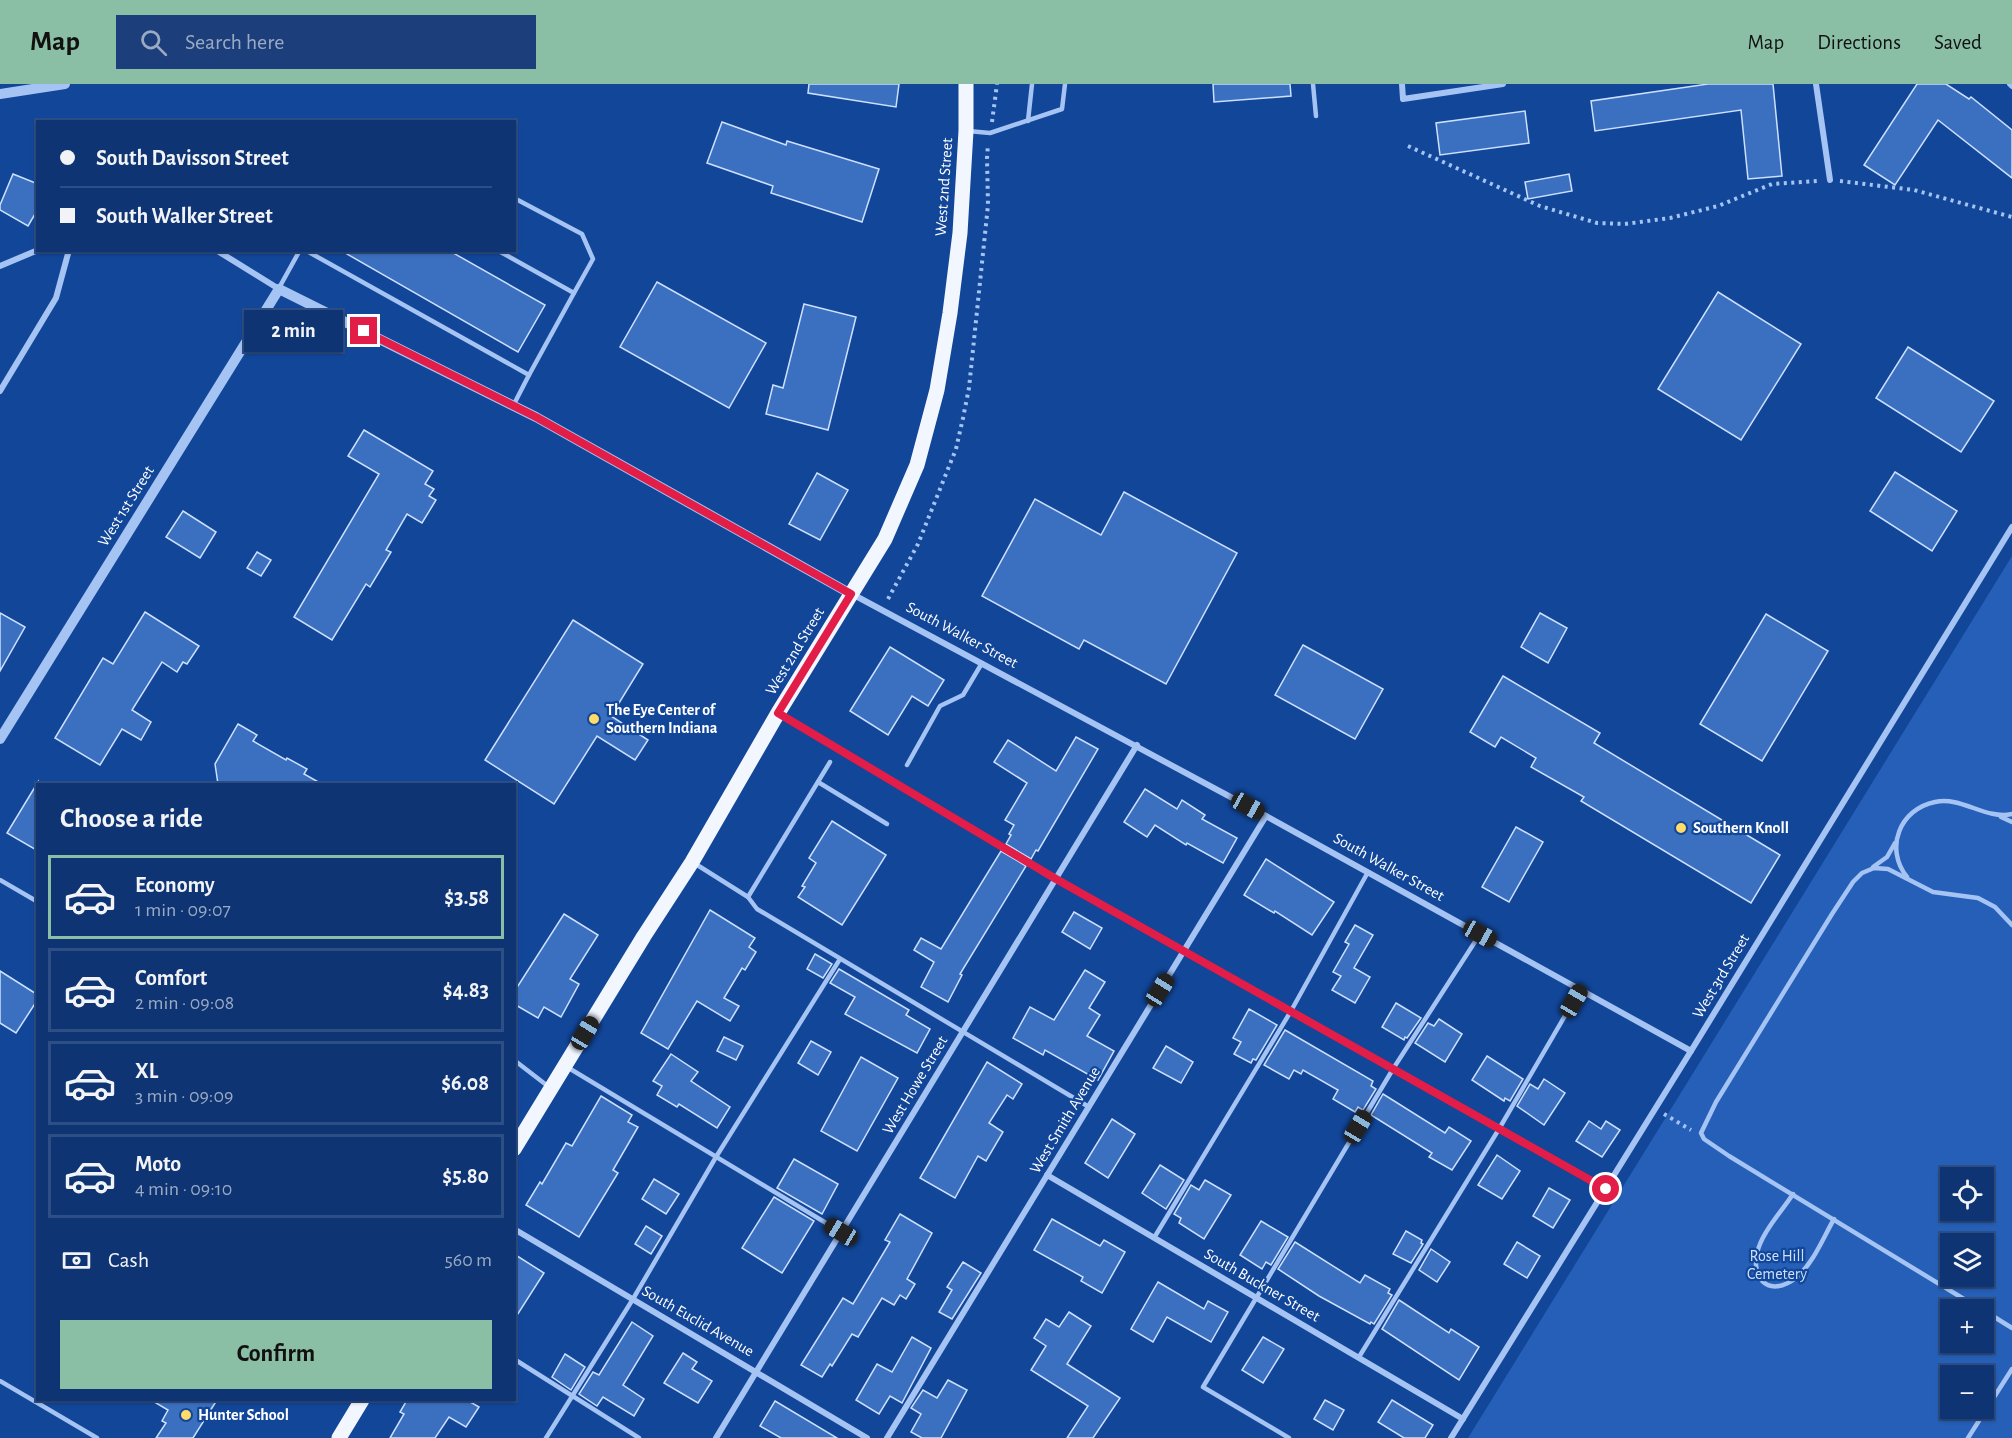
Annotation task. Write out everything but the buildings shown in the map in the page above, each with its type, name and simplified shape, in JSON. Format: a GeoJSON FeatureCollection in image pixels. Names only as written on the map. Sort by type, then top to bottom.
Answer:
{"type":"FeatureCollection","features":[{"type":"Feature","properties":{"kind":"main road","name":"West 2nd Street"},"geometry":{"type":"LineString","coordinates":[[516,1146],[692,862],[778,713],[885,539],[917,465],[937,390],[950,313],[960,233],[966,131],[966,84]]}},
{"type":"Feature","properties":{"kind":"main road"},"geometry":{"type":"LineString","coordinates":[[339,1438],[361,1401]]}},
{"type":"Feature","properties":{"kind":"street"},"geometry":{"type":"LineString","coordinates":[[0,94],[65,84]]}},
{"type":"Feature","properties":{"kind":"street"},"geometry":{"type":"LineString","coordinates":[[1402,84],[1403,99],[1503,84]]}},
{"type":"Feature","properties":{"kind":"street"},"geometry":{"type":"LineString","coordinates":[[1816,84],[1830,180]]}},
{"type":"Feature","properties":{"kind":"street"},"geometry":{"type":"LineString","coordinates":[[0,266],[36,251]]}},
{"type":"Feature","properties":{"kind":"street"},"geometry":{"type":"LineString","coordinates":[[0,391],[56,298],[68,252]]}},
{"type":"Feature","properties":{"kind":"street","name":"South Walker Street"},"geometry":{"type":"LineString","coordinates":[[219,252],[279,289],[513,406],[851,594],[1266,816],[1691,1052]]}},
{"type":"Feature","properties":{"kind":"street","name":"West 1st Street"},"geometry":{"type":"LineString","coordinates":[[0,739],[279,289]]}},
{"type":"Feature","properties":{"kind":"street","name":"West 3rd Street"},"geometry":{"type":"LineString","coordinates":[[1451,1438],[1656,1109],[2012,527]]}},
{"type":"Feature","properties":{"kind":"street","name":"West Howe Street"},"geometry":{"type":"LineString","coordinates":[[716,1438],[1137,746]]}},
{"type":"Feature","properties":{"kind":"street","name":"West Smith Avenue"},"geometry":{"type":"LineString","coordinates":[[887,1438],[1266,816]]}},
{"type":"Feature","properties":{"kind":"street"},"geometry":{"type":"LineString","coordinates":[[1056,879],[1606,1189]]}},
{"type":"Feature","properties":{"kind":"street","name":"South Buckner Street"},"geometry":{"type":"LineString","coordinates":[[1047,1175],[1464,1419]]}},
{"type":"Feature","properties":{"kind":"street","name":"South Euclid Avenue"},"geometry":{"type":"LineString","coordinates":[[516,1230],[867,1438]]}},
{"type":"Feature","properties":{"kind":"lane"},"geometry":{"type":"LineString","coordinates":[[1028,121],[1032,84]]}},
{"type":"Feature","properties":{"kind":"lane"},"geometry":{"type":"LineString","coordinates":[[966,131],[990,133],[1062,109],[1065,84]]}},
{"type":"Feature","properties":{"kind":"lane"},"geometry":{"type":"LineString","coordinates":[[1313,84],[1316,116]]}},
{"type":"Feature","properties":{"kind":"lane"},"geometry":{"type":"LineString","coordinates":[[513,406],[593,259],[582,234],[516,199]]}},
{"type":"Feature","properties":{"kind":"lane"},"geometry":{"type":"LineString","coordinates":[[279,289],[299,252]]}},
{"type":"Feature","properties":{"kind":"lane"},"geometry":{"type":"LineString","coordinates":[[309,252],[529,375]]}},
{"type":"Feature","properties":{"kind":"lane"},"geometry":{"type":"LineString","coordinates":[[501,252],[574,293]]}},
{"type":"Feature","properties":{"kind":"lane"},"geometry":{"type":"LineString","coordinates":[[907,765],[940,706],[963,695],[982,663]]}},
{"type":"Feature","properties":{"kind":"lane"},"geometry":{"type":"LineString","coordinates":[[778,713],[1056,879]]}},
{"type":"Feature","properties":{"kind":"lane"},"geometry":{"type":"LineString","coordinates":[[748,897],[830,762]]}},
{"type":"Feature","properties":{"kind":"lane"},"geometry":{"type":"LineString","coordinates":[[818,782],[887,824]]}},
{"type":"Feature","properties":{"kind":"lane"},"geometry":{"type":"LineString","coordinates":[[1908,879],[1898,864],[1895,850],[1900,827],[1910,813],[1916,809],[1936,802],[1958,802],[2012,822]]}},
{"type":"Feature","properties":{"kind":"lane"},"geometry":{"type":"LineString","coordinates":[[1998,816],[2012,814]]}},
{"type":"Feature","properties":{"kind":"lane"},"geometry":{"type":"LineString","coordinates":[[1897,837],[1887,856],[1858,876],[1832,914],[1716,1102],[1702,1136],[1729,1156],[1964,1299]]}},
{"type":"Feature","properties":{"kind":"lane"},"geometry":{"type":"LineString","coordinates":[[692,862],[748,897],[757,909],[1089,1107]]}},
{"type":"Feature","properties":{"kind":"lane"},"geometry":{"type":"LineString","coordinates":[[1869,870],[1888,869],[1933,892],[1985,901],[1995,907],[2012,925]]}},
{"type":"Feature","properties":{"kind":"lane"},"geometry":{"type":"LineString","coordinates":[[1154,1238],[1291,1011],[1368,872]]}},
{"type":"Feature","properties":{"kind":"lane"},"geometry":{"type":"LineString","coordinates":[[0,880],[36,901]]}},
{"type":"Feature","properties":{"kind":"lane"},"geometry":{"type":"LineString","coordinates":[[1289,1438],[1203,1387],[1393,1069],[1480,934]]}},
{"type":"Feature","properties":{"kind":"lane"},"geometry":{"type":"LineString","coordinates":[[546,1438],[633,1299],[716,1157],[840,959]]}},
{"type":"Feature","properties":{"kind":"lane"},"geometry":{"type":"LineString","coordinates":[[1359,1357],[1581,990]]}},
{"type":"Feature","properties":{"kind":"lane"},"geometry":{"type":"LineString","coordinates":[[516,1062],[551,1089]]}},
{"type":"Feature","properties":{"kind":"lane"},"geometry":{"type":"LineString","coordinates":[[565,1066],[841,1232]]}},
{"type":"Feature","properties":{"kind":"lane"},"geometry":{"type":"LineString","coordinates":[[1793,1194],[1767,1232],[1757,1253],[1756,1272],[1766,1285],[1785,1284],[1799,1275],[1812,1259],[1834,1219]]}},
{"type":"Feature","properties":{"kind":"lane"},"geometry":{"type":"LineString","coordinates":[[1994,1317],[2012,1328]]}},
{"type":"Feature","properties":{"kind":"lane"},"geometry":{"type":"LineString","coordinates":[[516,1360],[639,1438]]}},
{"type":"Feature","properties":{"kind":"lane"},"geometry":{"type":"LineString","coordinates":[[1968,1438],[2012,1369]]}},
{"type":"Feature","properties":{"kind":"lane"},"geometry":{"type":"LineString","coordinates":[[0,1381],[97,1438]]}},
{"type":"Feature","properties":{"kind":"path"},"geometry":{"type":"LineString","coordinates":[[1408,146],[1540,206],[1597,223],[1625,224],[1670,218],[1718,206],[1772,184],[1830,180],[1914,190],[2012,218]]}},
{"type":"Feature","properties":{"kind":"path"},"geometry":{"type":"LineString","coordinates":[[1656,1109],[1702,1136]]}},
{"type":"Feature","properties":{"kind":"green space","name":"Rose Hill Cemetery"},"geometry":{"type":"Polygon","coordinates":[[[2012,556],[2012,1438],[1468,1438],[2012,556]]]}},
{"type":"Feature","properties":{"kind":"place","name":"The Eye Center of Southern Indiana"},"geometry":{"type":"Point","coordinates":[594,719]}},
{"type":"Feature","properties":{"kind":"place","name":"Southern Knoll"},"geometry":{"type":"Point","coordinates":[1681,828]}},
{"type":"Feature","properties":{"kind":"place","name":"Hunter School"},"geometry":{"type":"Point","coordinates":[186,1415]}},
{"type":"Feature","properties":{"kind":"route"},"geometry":{"type":"LineString","coordinates":[[364,331],[536,417],[851,594],[778,713],[1056,879],[1606,1189]]}}]}
